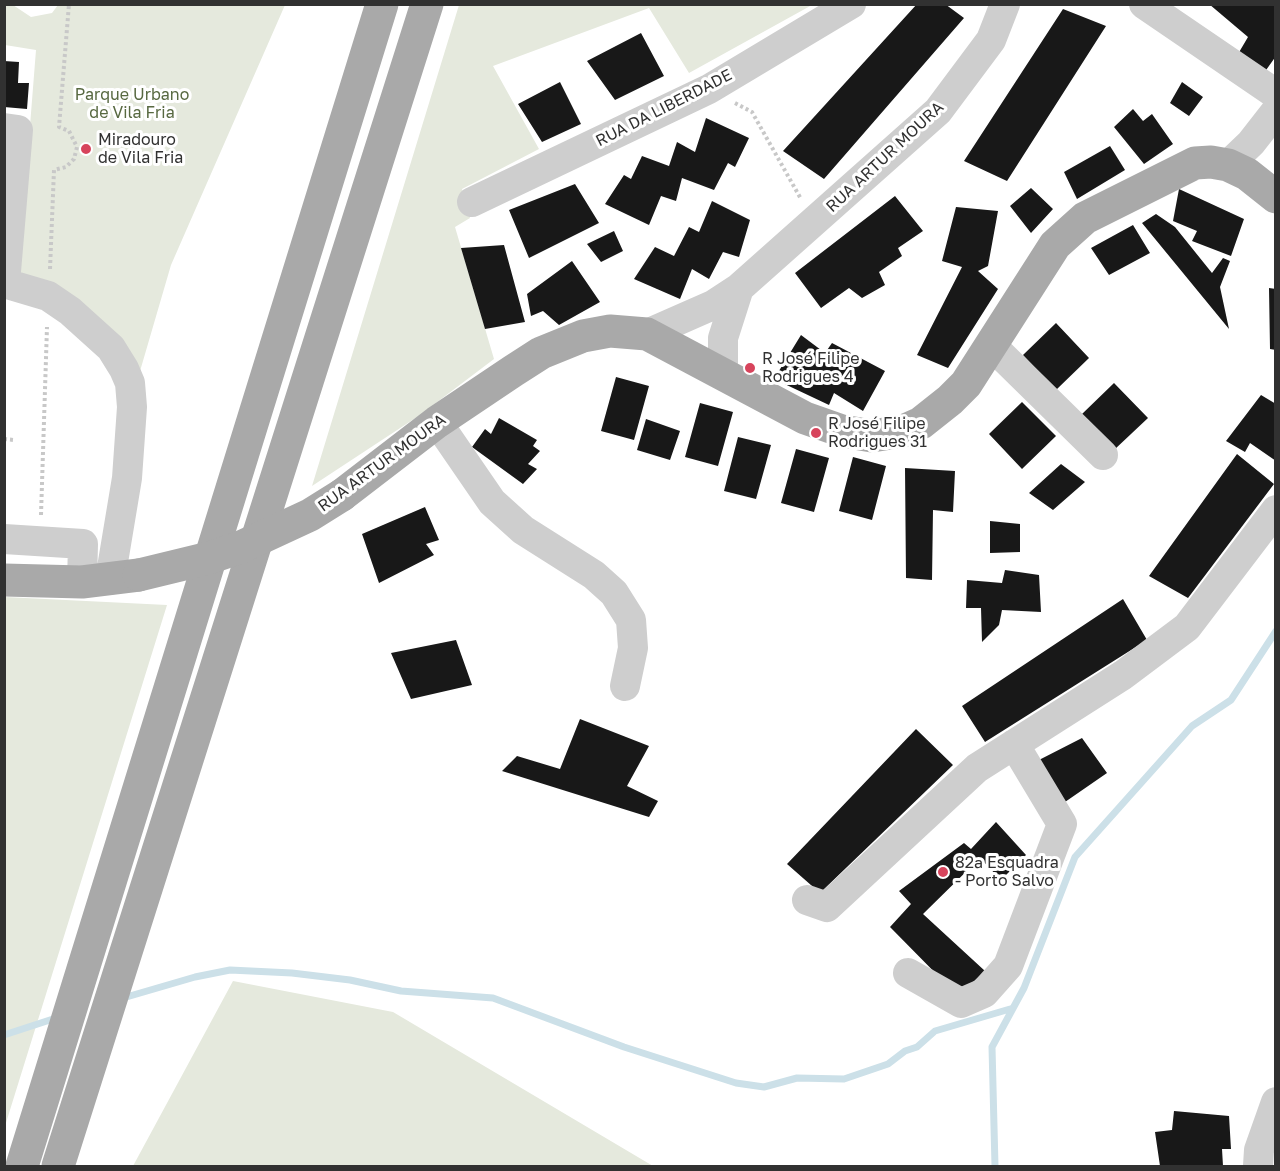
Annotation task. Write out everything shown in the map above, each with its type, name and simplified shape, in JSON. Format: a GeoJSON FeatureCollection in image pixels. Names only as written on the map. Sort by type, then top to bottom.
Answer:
{"type":"FeatureCollection","features":[{"type":"Feature","properties":{"kind":"main road"},"geometry":{"type":"LineString","coordinates":[[22,1167],[382,4]]}},
{"type":"Feature","properties":{"kind":"main road"},"geometry":{"type":"LineString","coordinates":[[58,1167],[427,4]]}},
{"type":"Feature","properties":{"kind":"main road"},"geometry":{"type":"LineString","coordinates":[[647,334],[805,418],[842,431],[873,435],[903,431],[921,423],[966,384],[1055,245],[1068,230],[1103,208],[1195,163],[1211,162],[1228,165],[1247,174],[1275,197]]}},
{"type":"Feature","properties":{"kind":"main road","name":"RUA ARTUR MOURA"},"geometry":{"type":"LineString","coordinates":[[4,580],[110,579],[209,558],[241,547],[310,515],[342,495],[437,422],[541,353],[583,336],[610,331],[647,334]]}},
{"type":"Feature","properties":{"kind":"street","name":"RUA DA LIBERDADE"},"geometry":{"type":"LineString","coordinates":[[472,202],[709,89],[851,4]]}},
{"type":"Feature","properties":{"kind":"street","name":"RUA ARTUR MOURA"},"geometry":{"type":"LineString","coordinates":[[647,334],[712,305],[739,288],[938,111],[991,40],[1005,4]]}},
{"type":"Feature","properties":{"kind":"street"},"geometry":{"type":"LineString","coordinates":[[1144,4],[1275,94]]}},
{"type":"Feature","properties":{"kind":"street"},"geometry":{"type":"LineString","coordinates":[[1228,165],[1251,143],[1275,111]]}},
{"type":"Feature","properties":{"kind":"street"},"geometry":{"type":"LineString","coordinates":[[4,128],[18,130],[8,211],[5,283],[48,296],[70,310],[111,348],[130,383],[132,407],[127,478],[110,579]]}},
{"type":"Feature","properties":{"kind":"street"},"geometry":{"type":"LineString","coordinates":[[723,373],[723,338],[739,288]]}},
{"type":"Feature","properties":{"kind":"street"},"geometry":{"type":"LineString","coordinates":[[992,346],[1103,455]]}},
{"type":"Feature","properties":{"kind":"street"},"geometry":{"type":"LineString","coordinates":[[437,422],[492,502],[523,530],[594,575],[615,593],[631,620],[633,648],[625,686]]}},
{"type":"Feature","properties":{"kind":"street"},"geometry":{"type":"LineString","coordinates":[[807,900],[827,907],[977,768],[1123,675],[1187,627],[1275,510]]}},
{"type":"Feature","properties":{"kind":"street"},"geometry":{"type":"LineString","coordinates":[[4,539],[83,544],[110,579]]}},
{"type":"Feature","properties":{"kind":"street"},"geometry":{"type":"LineString","coordinates":[[908,973],[961,1003],[984,993],[1008,966],[1062,824],[1014,744]]}},
{"type":"Feature","properties":{"kind":"street"},"geometry":{"type":"LineString","coordinates":[[1258,1167],[1259,1150],[1275,1102]]}},
{"type":"Feature","properties":{"kind":"path"},"geometry":{"type":"LineString","coordinates":[[40,542],[54,170],[66,167],[74,159],[77,147],[69,131],[59,127],[69,4]]}},
{"type":"Feature","properties":{"kind":"path"},"geometry":{"type":"LineString","coordinates":[[709,89],[752,112],[814,223]]}},
{"type":"Feature","properties":{"kind":"path"},"geometry":{"type":"LineString","coordinates":[[4,439],[14,440]]}},
{"type":"Feature","properties":{"kind":"green space","name":"Parque Urbano de Vila Fria"},"geometry":{"type":"Polygon","coordinates":[[[4,5],[13,5],[31,17],[52,13],[58,5],[285,5],[171,265],[138,378],[18,277],[36,50],[5,45],[4,5]]]}},
{"type":"Feature","properties":{"kind":"green space"},"geometry":{"type":"Polygon","coordinates":[[[459,5],[812,5],[689,73],[649,8],[493,66],[539,149],[462,189],[470,218],[455,227],[494,359],[420,415],[312,486],[459,5]]]}},
{"type":"Feature","properties":{"kind":"green space"},"geometry":{"type":"Polygon","coordinates":[[[4,597],[167,605],[5,1126],[4,597]]]}},
{"type":"Feature","properties":{"kind":"green space"},"geometry":{"type":"Polygon","coordinates":[[[233,981],[393,1012],[653,1166],[133,1166],[233,981]]]}},
{"type":"Feature","properties":{"kind":"building"},"geometry":{"type":"Polygon","coordinates":[[[917,4],[945,4],[964,18],[824,179],[783,151],[917,4]]]}},
{"type":"Feature","properties":{"kind":"building"},"geometry":{"type":"Polygon","coordinates":[[[1209,4],[1276,4],[1276,56],[1264,73],[1238,54],[1248,37],[1209,4]]]}},
{"type":"Feature","properties":{"kind":"building"},"geometry":{"type":"Polygon","coordinates":[[[1063,9],[1106,26],[1007,181],[964,161],[1063,9]]]}},
{"type":"Feature","properties":{"kind":"building"},"geometry":{"type":"Polygon","coordinates":[[[641,33],[664,76],[615,100],[587,61],[641,33]]]}},
{"type":"Feature","properties":{"kind":"building"},"geometry":{"type":"Polygon","coordinates":[[[4,61],[19,62],[18,83],[29,83],[27,109],[4,107],[4,61]]]}},
{"type":"Feature","properties":{"kind":"building"},"geometry":{"type":"Polygon","coordinates":[[[560,82],[581,124],[542,142],[518,104],[560,82]]]}},
{"type":"Feature","properties":{"kind":"building"},"geometry":{"type":"Polygon","coordinates":[[[1182,82],[1203,97],[1189,116],[1170,103],[1182,82]]]}},
{"type":"Feature","properties":{"kind":"building"},"geometry":{"type":"Polygon","coordinates":[[[1133,109],[1143,121],[1152,114],[1173,144],[1144,164],[1114,127],[1133,109]]]}},
{"type":"Feature","properties":{"kind":"building"},"geometry":{"type":"Polygon","coordinates":[[[706,118],[749,138],[735,167],[728,163],[714,190],[682,178],[676,201],[661,196],[649,225],[605,204],[624,175],[631,179],[642,156],[669,166],[677,142],[695,152],[706,118]]]}},
{"type":"Feature","properties":{"kind":"building"},"geometry":{"type":"Polygon","coordinates":[[[1110,146],[1125,170],[1077,199],[1064,172],[1110,146]]]}},
{"type":"Feature","properties":{"kind":"building"},"geometry":{"type":"Polygon","coordinates":[[[575,184],[599,223],[529,258],[509,210],[575,184]]]}},
{"type":"Feature","properties":{"kind":"building"},"geometry":{"type":"Polygon","coordinates":[[[1031,188],[1053,209],[1031,233],[1010,206],[1031,188]]]}},
{"type":"Feature","properties":{"kind":"building"},"geometry":{"type":"Polygon","coordinates":[[[1179,189],[1244,219],[1231,256],[1192,241],[1197,231],[1173,221],[1179,189]]]}},
{"type":"Feature","properties":{"kind":"building"},"geometry":{"type":"Polygon","coordinates":[[[895,196],[923,231],[898,248],[902,256],[879,272],[885,285],[862,298],[849,288],[821,308],[795,273],[895,196]]]}},
{"type":"Feature","properties":{"kind":"building"},"geometry":{"type":"Polygon","coordinates":[[[712,201],[750,220],[739,257],[723,252],[709,279],[692,269],[680,299],[634,279],[655,247],[674,256],[689,227],[699,232],[712,201]]]}},
{"type":"Feature","properties":{"kind":"building"},"geometry":{"type":"Polygon","coordinates":[[[956,207],[998,211],[988,266],[978,271],[998,289],[948,368],[917,355],[962,267],[942,261],[956,207]]]}},
{"type":"Feature","properties":{"kind":"building"},"geometry":{"type":"Polygon","coordinates":[[[1156,214],[1175,227],[1212,273],[1223,258],[1230,261],[1220,287],[1229,329],[1142,223],[1156,214]]]}},
{"type":"Feature","properties":{"kind":"building"},"geometry":{"type":"Polygon","coordinates":[[[1133,225],[1150,253],[1109,275],[1091,248],[1133,225]]]}},
{"type":"Feature","properties":{"kind":"building"},"geometry":{"type":"Polygon","coordinates":[[[614,231],[623,251],[601,262],[587,244],[614,231]]]}},
{"type":"Feature","properties":{"kind":"building"},"geometry":{"type":"Polygon","coordinates":[[[504,245],[525,322],[485,329],[461,248],[504,245]]]}},
{"type":"Feature","properties":{"kind":"building"},"geometry":{"type":"Polygon","coordinates":[[[572,261],[600,302],[559,325],[543,311],[531,316],[527,294],[572,261]]]}},
{"type":"Feature","properties":{"kind":"building"},"geometry":{"type":"Polygon","coordinates":[[[1269,288],[1276,289],[1276,350],[1270,349],[1269,288]]]}},
{"type":"Feature","properties":{"kind":"building"},"geometry":{"type":"Polygon","coordinates":[[[1056,323],[1089,358],[1056,390],[1023,355],[1056,323]]]}},
{"type":"Feature","properties":{"kind":"building"},"geometry":{"type":"Polygon","coordinates":[[[801,335],[825,353],[832,343],[885,371],[863,411],[834,393],[829,405],[774,379],[801,335]]]}},
{"type":"Feature","properties":{"kind":"building"},"geometry":{"type":"Polygon","coordinates":[[[616,377],[649,386],[634,440],[601,431],[616,377]]]}},
{"type":"Feature","properties":{"kind":"building"},"geometry":{"type":"Polygon","coordinates":[[[1114,383],[1148,418],[1114,450],[1081,415],[1114,383]]]}},
{"type":"Feature","properties":{"kind":"building"},"geometry":{"type":"Polygon","coordinates":[[[1261,395],[1276,404],[1276,461],[1250,443],[1245,452],[1226,441],[1261,395]]]}},
{"type":"Feature","properties":{"kind":"building"},"geometry":{"type":"Polygon","coordinates":[[[1022,402],[1056,436],[1022,469],[989,434],[1022,402]]]}},
{"type":"Feature","properties":{"kind":"building"},"geometry":{"type":"Polygon","coordinates":[[[700,403],[733,412],[718,466],[685,457],[700,403]]]}},
{"type":"Feature","properties":{"kind":"building"},"geometry":{"type":"Polygon","coordinates":[[[499,418],[537,440],[533,446],[540,451],[528,464],[537,469],[523,484],[472,447],[485,429],[491,434],[499,418]]]}},
{"type":"Feature","properties":{"kind":"building"},"geometry":{"type":"Polygon","coordinates":[[[646,419],[680,431],[670,460],[637,450],[646,419]]]}},
{"type":"Feature","properties":{"kind":"building"},"geometry":{"type":"Polygon","coordinates":[[[738,437],[771,445],[756,499],[724,491],[738,437]]]}},
{"type":"Feature","properties":{"kind":"building"},"geometry":{"type":"Polygon","coordinates":[[[796,449],[829,458],[814,512],[781,503],[796,449]]]}},
{"type":"Feature","properties":{"kind":"building"},"geometry":{"type":"Polygon","coordinates":[[[1237,454],[1274,484],[1188,598],[1149,576],[1237,454]]]}},
{"type":"Feature","properties":{"kind":"building"},"geometry":{"type":"Polygon","coordinates":[[[853,457],[886,466],[872,520],[839,511],[853,457]]]}},
{"type":"Feature","properties":{"kind":"building"},"geometry":{"type":"Polygon","coordinates":[[[1061,464],[1085,482],[1053,510],[1029,493],[1061,464]]]}},
{"type":"Feature","properties":{"kind":"building"},"geometry":{"type":"Polygon","coordinates":[[[905,468],[955,471],[953,512],[933,510],[932,580],[906,578],[905,468]]]}},
{"type":"Feature","properties":{"kind":"building"},"geometry":{"type":"Polygon","coordinates":[[[425,507],[439,540],[426,544],[434,555],[379,583],[362,534],[425,507]]]}},
{"type":"Feature","properties":{"kind":"building"},"geometry":{"type":"Polygon","coordinates":[[[990,521],[1020,524],[1020,552],[990,553],[990,521]]]}},
{"type":"Feature","properties":{"kind":"building"},"geometry":{"type":"Polygon","coordinates":[[[1005,570],[1039,575],[1041,612],[1002,610],[999,625],[982,642],[981,608],[966,608],[967,580],[1002,583],[1005,570]]]}},
{"type":"Feature","properties":{"kind":"building"},"geometry":{"type":"Polygon","coordinates":[[[1123,599],[1147,640],[985,742],[962,706],[1123,599]]]}},
{"type":"Feature","properties":{"kind":"building"},"geometry":{"type":"Polygon","coordinates":[[[456,640],[472,685],[411,699],[391,653],[456,640]]]}},
{"type":"Feature","properties":{"kind":"building"},"geometry":{"type":"Polygon","coordinates":[[[580,719],[649,746],[627,786],[658,801],[649,817],[502,771],[517,756],[560,769],[580,719]]]}},
{"type":"Feature","properties":{"kind":"building"},"geometry":{"type":"Polygon","coordinates":[[[916,729],[953,765],[820,893],[787,864],[916,729]]]}},
{"type":"Feature","properties":{"kind":"building"},"geometry":{"type":"Polygon","coordinates":[[[1082,738],[1107,773],[1065,802],[1037,761],[1082,738]]]}},
{"type":"Feature","properties":{"kind":"building"},"geometry":{"type":"Polygon","coordinates":[[[996,822],[1026,855],[1001,880],[980,858],[923,914],[985,971],[958,996],[890,927],[911,904],[899,891],[964,843],[971,849],[996,822]]]}},
{"type":"Feature","properties":{"kind":"building"},"geometry":{"type":"Polygon","coordinates":[[[1174,1111],[1229,1116],[1231,1149],[1222,1149],[1223,1166],[1160,1166],[1155,1132],[1172,1130],[1174,1111]]]}},
{"type":"Feature","properties":{"kind":"waterway"},"geometry":{"type":"LineString","coordinates":[[995,1166],[992,1047],[1024,988],[1075,857],[1192,726],[1231,700],[1276,631]]}},
{"type":"Feature","properties":{"kind":"waterway"},"geometry":{"type":"LineString","coordinates":[[123,998],[195,977],[230,970],[292,973],[350,980],[401,991],[493,998],[624,1047],[736,1083],[764,1087],[797,1078],[844,1079],[888,1064],[905,1051],[917,1047],[935,1031],[1010,1009]]}},
{"type":"Feature","properties":{"kind":"waterway"},"geometry":{"type":"LineString","coordinates":[[4,1035],[56,1018]]}},
{"type":"Feature","properties":{"kind":"place","name":"Miradouro de Vila Fria"},"geometry":{"type":"Point","coordinates":[86,149]}},
{"type":"Feature","properties":{"kind":"place","name":"R José Filipe Rodrigues 4"},"geometry":{"type":"Point","coordinates":[750,368]}},
{"type":"Feature","properties":{"kind":"place","name":"R José Filipe Rodrigues 31"},"geometry":{"type":"Point","coordinates":[816,433]}},
{"type":"Feature","properties":{"kind":"place","name":"82ª Esquadra - Porto Salvo"},"geometry":{"type":"Point","coordinates":[943,872]}}]}
